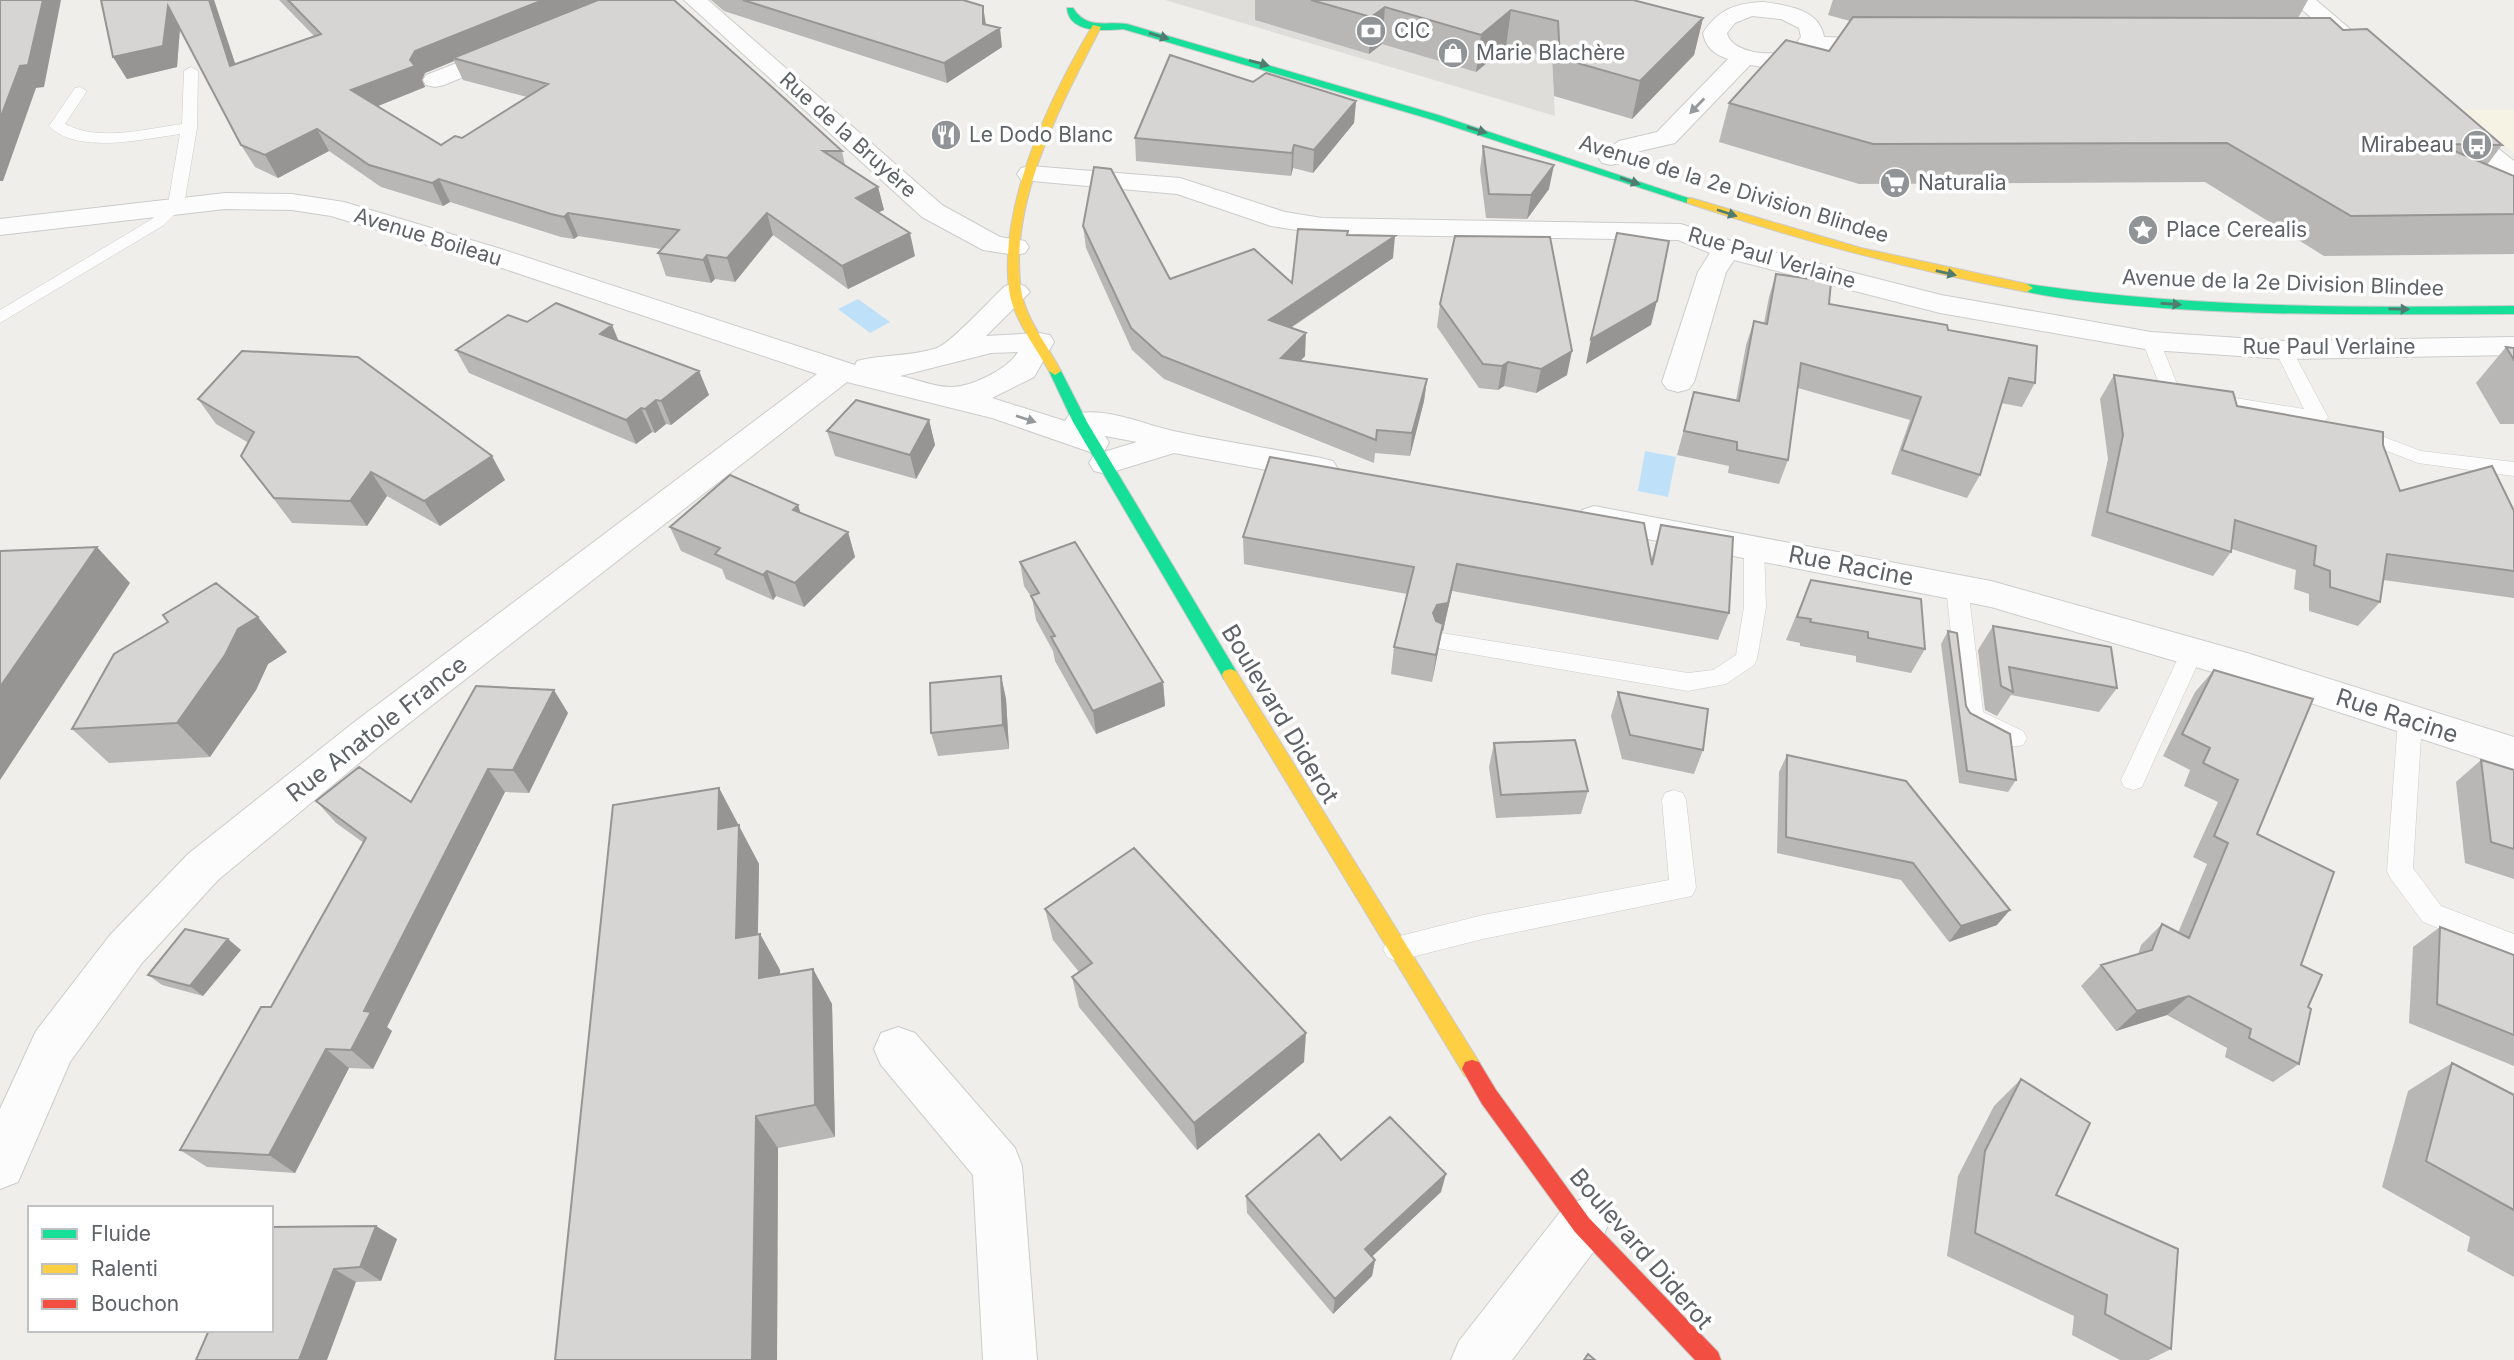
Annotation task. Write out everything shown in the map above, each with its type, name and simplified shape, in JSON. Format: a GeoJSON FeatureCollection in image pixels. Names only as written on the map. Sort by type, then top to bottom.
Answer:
{"type":"FeatureCollection","features":[{"type":"Feature","properties":{"kind":"main road"},"geometry":{"type":"LineString","coordinates":[[1069,5],[1076,21],[1096,27],[1124,26],[1142,18]]}},
{"type":"Feature","properties":{"kind":"main road","name":"Avenue de la 2e Division Blindee"},"geometry":{"type":"LineString","coordinates":[[1124,26],[1289,71],[1793,234],[1964,277],[2033,290],[2178,305],[2514,310]]}},
{"type":"Feature","properties":{"kind":"main road","name":"Boulevard Diderot"},"geometry":{"type":"LineString","coordinates":[[1096,27],[1061,95],[1021,199],[1014,247],[1015,292],[1093,443],[1172,581],[1489,1097],[1582,1225],[1710,1360]]}},
{"type":"Feature","properties":{"kind":"main road","name":"Avenue de la 2e Division Blindee"},"geometry":{"type":"LineString","coordinates":[[1247,45],[1566,143]]}},
{"type":"Feature","properties":{"kind":"main road","name":"Avenue de la 2e Division Blindee"},"geometry":{"type":"LineString","coordinates":[[1792,215],[1904,248],[1976,264],[2130,285]]}},
{"type":"Feature","properties":{"kind":"street","name":"Rue de la Bruyère"},"geometry":{"type":"LineString","coordinates":[[695,0],[932,211],[993,244],[1014,247]]}},
{"type":"Feature","properties":{"kind":"street"},"geometry":{"type":"LineString","coordinates":[[2302,0],[2387,71]]}},
{"type":"Feature","properties":{"kind":"street"},"geometry":{"type":"LineString","coordinates":[[1792,6],[1809,25],[1813,38],[1799,53],[1790,57],[1763,60],[1744,57],[1724,49],[1713,36],[1714,30],[1709,21],[1738,11],[1792,6]]}},
{"type":"Feature","properties":{"kind":"street"},"geometry":{"type":"LineString","coordinates":[[435,80],[533,40]]}},
{"type":"Feature","properties":{"kind":"street"},"geometry":{"type":"LineString","coordinates":[[1808,43],[1910,46]]}},
{"type":"Feature","properties":{"kind":"street"},"geometry":{"type":"LineString","coordinates":[[2315,46],[2357,46]]}},
{"type":"Feature","properties":{"kind":"street"},"geometry":{"type":"LineString","coordinates":[[1614,158],[1628,146],[1666,138],[1744,57]]}},
{"type":"Feature","properties":{"kind":"street"},"geometry":{"type":"LineString","coordinates":[[2437,112],[2514,174]]}},
{"type":"Feature","properties":{"kind":"street","name":"Rue Paul Verlaine"},"geometry":{"type":"LineString","coordinates":[[1030,174],[1180,186],[1281,220],[1322,226],[1681,232],[1727,249],[1940,304],[2151,341],[2284,350],[2514,346]]}},
{"type":"Feature","properties":{"kind":"street","name":"Avenue Boileau"},"geometry":{"type":"LineString","coordinates":[[0,227],[76,220],[176,205],[259,201],[334,208],[455,244],[841,370],[1001,410],[1093,443]]}},
{"type":"Feature","properties":{"kind":"street"},"geometry":{"type":"LineString","coordinates":[[1678,382],[1712,272],[1727,249]]}},
{"type":"Feature","properties":{"kind":"street"},"geometry":{"type":"LineString","coordinates":[[951,353],[1015,292]]}},
{"type":"Feature","properties":{"kind":"street"},"geometry":{"type":"LineString","coordinates":[[841,370],[900,366],[991,344],[1039,342]]}},
{"type":"Feature","properties":{"kind":"street"},"geometry":{"type":"LineString","coordinates":[[953,397],[983,390],[1023,370],[1039,342]]}},
{"type":"Feature","properties":{"kind":"street","name":"Rue Anatole France"},"geometry":{"type":"LineString","coordinates":[[0,1164],[53,1047],[126,949],[203,867],[367,734],[841,370]]}},
{"type":"Feature","properties":{"kind":"street"},"geometry":{"type":"LineString","coordinates":[[1093,443],[1128,428],[1173,442],[1349,474]]}},
{"type":"Feature","properties":{"kind":"street"},"geometry":{"type":"LineString","coordinates":[[1093,443],[1173,442]]}},
{"type":"Feature","properties":{"kind":"street","name":"Rue Racine"},"geometry":{"type":"LineString","coordinates":[[1565,513],[1957,587],[2052,610],[2514,753]]}},
{"type":"Feature","properties":{"kind":"street"},"geometry":{"type":"LineString","coordinates":[[898,1049],[997,1166],[1010,1360]]}},
{"type":"Feature","properties":{"kind":"street"},"geometry":{"type":"LineString","coordinates":[[1478,1360],[1582,1225]]}},
{"type":"Feature","properties":{"kind":"lane"},"geometry":{"type":"LineString","coordinates":[[0,318],[158,222],[176,205],[189,128],[191,71]]}},
{"type":"Feature","properties":{"kind":"lane"},"geometry":{"type":"LineString","coordinates":[[80,91],[57,126],[80,138],[130,136],[189,128]]}},
{"type":"Feature","properties":{"kind":"lane"},"geometry":{"type":"LineString","coordinates":[[2151,341],[2172,394],[2330,422],[2418,457],[2514,468]]}},
{"type":"Feature","properties":{"kind":"lane"},"geometry":{"type":"LineString","coordinates":[[2284,350],[2330,422]]}},
{"type":"Feature","properties":{"kind":"lane"},"geometry":{"type":"LineString","coordinates":[[1442,641],[1688,682],[1718,678],[1746,659],[1755,607],[1754,547]]}},
{"type":"Feature","properties":{"kind":"lane"},"geometry":{"type":"LineString","coordinates":[[1957,587],[1972,717],[2015,738]]}},
{"type":"Feature","properties":{"kind":"lane"},"geometry":{"type":"LineString","coordinates":[[2133,780],[2192,652]]}},
{"type":"Feature","properties":{"kind":"lane"},"geometry":{"type":"LineString","coordinates":[[2410,720],[2400,871],[2432,914],[2514,946]]}},
{"type":"Feature","properties":{"kind":"lane"},"geometry":{"type":"LineString","coordinates":[[1396,948],[1483,927],[1683,888],[1674,800]]}},
{"type":"Feature","properties":{"kind":"shaded area"},"geometry":{"type":"Polygon","coordinates":[[[1165,0],[1341,0],[1552,58],[1555,116],[1165,0]]]}},
{"type":"Feature","properties":{"kind":"shaded area"},"geometry":{"type":"Polygon","coordinates":[[[2459,110],[2514,110],[2514,153],[2459,110]]]}},
{"type":"Feature","properties":{"kind":"water"},"geometry":{"type":"Polygon","coordinates":[[[858,299],[890,322],[870,333],[838,309],[858,299]]]}},
{"type":"Feature","properties":{"kind":"water"},"geometry":{"type":"Polygon","coordinates":[[[1645,451],[1676,457],[1668,497],[1638,491],[1645,451]]]}},
{"type":"Feature","properties":{"kind":"building"},"geometry":{"type":"Polygon","coordinates":[[[0,0],[43,0],[28,65],[20,66],[0,119],[0,0]]]}},
{"type":"Feature","properties":{"kind":"building"},"geometry":{"type":"Polygon","coordinates":[[[101,0],[209,0],[230,66],[321,34],[288,0],[543,0],[415,51],[410,60],[415,66],[351,90],[441,145],[455,136],[462,138],[548,84],[453,58],[598,0],[674,0],[842,151],[823,151],[878,187],[856,198],[910,233],[842,266],[767,213],[727,258],[707,255],[703,260],[658,253],[679,230],[568,213],[564,217],[439,179],[432,183],[369,165],[317,129],[265,155],[241,145],[168,6],[163,46],[113,57],[101,0]]]}},
{"type":"Feature","properties":{"kind":"building"},"geometry":{"type":"Polygon","coordinates":[[[743,0],[963,0],[983,6],[983,24],[1000,28],[944,63],[743,0]]]}},
{"type":"Feature","properties":{"kind":"building"},"geometry":{"type":"Polygon","coordinates":[[[1311,0],[1633,0],[1703,18],[1640,81],[1560,58],[1558,21],[1511,10],[1481,35],[1385,7],[1371,17],[1311,0]]]}},
{"type":"Feature","properties":{"kind":"building"},"geometry":{"type":"Polygon","coordinates":[[[1853,17],[2330,18],[2343,30],[2367,29],[2502,145],[2438,144],[2514,176],[2514,214],[2351,216],[2227,143],[1873,144],[1729,103],[1786,40],[1829,51],[1853,17]]]}},
{"type":"Feature","properties":{"kind":"building"},"geometry":{"type":"Polygon","coordinates":[[[1170,55],[1253,82],[1266,73],[1356,101],[1314,150],[1294,145],[1292,153],[1135,138],[1170,55]]]}},
{"type":"Feature","properties":{"kind":"building"},"geometry":{"type":"Polygon","coordinates":[[[1483,146],[1554,165],[1531,195],[1489,194],[1483,146]]]}},
{"type":"Feature","properties":{"kind":"building"},"geometry":{"type":"Polygon","coordinates":[[[1094,167],[1111,169],[1170,279],[1254,249],[1292,283],[1298,229],[1348,231],[1347,235],[1395,236],[1269,320],[1306,333],[1281,358],[1427,379],[1412,433],[1377,430],[1376,440],[1162,356],[1131,328],[1083,226],[1094,167]]]}},
{"type":"Feature","properties":{"kind":"building"},"geometry":{"type":"Polygon","coordinates":[[[1617,233],[1669,241],[1657,301],[1591,339],[1617,233]]]}},
{"type":"Feature","properties":{"kind":"building"},"geometry":{"type":"Polygon","coordinates":[[[1455,236],[1550,237],[1572,351],[1541,369],[1508,362],[1502,366],[1483,364],[1440,304],[1455,236]]]}},
{"type":"Feature","properties":{"kind":"building"},"geometry":{"type":"Polygon","coordinates":[[[1776,274],[1831,282],[1829,304],[1947,325],[1948,330],[2037,346],[2035,383],[2009,378],[1980,475],[1902,450],[1921,397],[1801,363],[1788,460],[1737,450],[1737,442],[1684,431],[1694,392],[1739,401],[1754,321],[1767,324],[1776,274]]]}},
{"type":"Feature","properties":{"kind":"building"},"geometry":{"type":"Polygon","coordinates":[[[556,303],[612,325],[600,334],[699,371],[661,401],[656,400],[645,409],[641,408],[626,420],[456,350],[508,315],[527,322],[556,303]]]}},
{"type":"Feature","properties":{"kind":"building"},"geometry":{"type":"Polygon","coordinates":[[[2506,347],[2514,348],[2514,360],[2506,347]]]}},
{"type":"Feature","properties":{"kind":"building"},"geometry":{"type":"Polygon","coordinates":[[[242,351],[358,357],[492,456],[424,501],[371,472],[350,501],[274,498],[241,456],[254,432],[198,399],[242,351]]]}},
{"type":"Feature","properties":{"kind":"building"},"geometry":{"type":"Polygon","coordinates":[[[2114,375],[2233,392],[2237,406],[2383,432],[2383,445],[2400,491],[2492,466],[2514,511],[2514,571],[2387,554],[2380,602],[2330,587],[2330,571],[2314,565],[2316,546],[2235,520],[2231,552],[2107,512],[2123,435],[2114,375]]]}},
{"type":"Feature","properties":{"kind":"building"},"geometry":{"type":"Polygon","coordinates":[[[856,400],[929,420],[910,455],[827,431],[856,400]]]}},
{"type":"Feature","properties":{"kind":"building"},"geometry":{"type":"Polygon","coordinates":[[[1270,457],[1644,523],[1652,565],[1661,525],[1733,537],[1729,613],[1457,564],[1448,603],[1437,605],[1433,613],[1436,621],[1443,624],[1436,655],[1394,647],[1414,567],[1243,537],[1270,457]]]}},
{"type":"Feature","properties":{"kind":"building"},"geometry":{"type":"Polygon","coordinates":[[[730,475],[798,505],[793,510],[848,532],[795,583],[767,571],[763,575],[715,554],[720,548],[670,527],[730,475]]]}},
{"type":"Feature","properties":{"kind":"building"},"geometry":{"type":"Polygon","coordinates":[[[1075,542],[1163,682],[1093,711],[1051,637],[1055,636],[1031,596],[1039,593],[1020,562],[1075,542]]]}},
{"type":"Feature","properties":{"kind":"building"},"geometry":{"type":"Polygon","coordinates":[[[97,547],[0,687],[0,551],[97,547]]]}},
{"type":"Feature","properties":{"kind":"building"},"geometry":{"type":"Polygon","coordinates":[[[1811,580],[1921,599],[1925,649],[1868,638],[1868,632],[1810,622],[1811,619],[1797,617],[1811,580]]]}},
{"type":"Feature","properties":{"kind":"building"},"geometry":{"type":"Polygon","coordinates":[[[216,583],[258,617],[238,629],[225,655],[177,723],[72,729],[114,654],[168,622],[163,615],[216,583]]]}},
{"type":"Feature","properties":{"kind":"building"},"geometry":{"type":"Polygon","coordinates":[[[1993,626],[2111,647],[2117,688],[2009,667],[2013,692],[2001,686],[1993,626]]]}},
{"type":"Feature","properties":{"kind":"building"},"geometry":{"type":"Polygon","coordinates":[[[1948,631],[1957,633],[1966,706],[1970,713],[2010,734],[2016,780],[1967,771],[1948,631]]]}},
{"type":"Feature","properties":{"kind":"building"},"geometry":{"type":"Polygon","coordinates":[[[2214,670],[2313,699],[2257,834],[2334,872],[2301,965],[2322,975],[2308,1007],[2311,1009],[2299,1064],[2249,1038],[2251,1029],[2189,996],[2137,1011],[2101,965],[2152,950],[2162,924],[2189,938],[2228,843],[2214,836],[2238,780],[2203,763],[2210,748],[2182,734],[2214,670]]]}},
{"type":"Feature","properties":{"kind":"building"},"geometry":{"type":"Polygon","coordinates":[[[1001,676],[1003,725],[931,733],[930,683],[1001,676]]]}},
{"type":"Feature","properties":{"kind":"building"},"geometry":{"type":"Polygon","coordinates":[[[476,686],[554,690],[513,770],[488,769],[364,1011],[371,1012],[351,1050],[326,1049],[269,1155],[180,1150],[261,1007],[271,1007],[366,838],[316,801],[359,767],[411,802],[476,686]]]}},
{"type":"Feature","properties":{"kind":"building"},"geometry":{"type":"Polygon","coordinates":[[[1618,692],[1708,709],[1703,750],[1630,735],[1618,692]]]}},
{"type":"Feature","properties":{"kind":"building"},"geometry":{"type":"Polygon","coordinates":[[[1575,740],[1588,791],[1501,795],[1494,743],[1575,740]]]}},
{"type":"Feature","properties":{"kind":"building"},"geometry":{"type":"Polygon","coordinates":[[[1787,755],[1906,781],[2010,910],[1961,926],[1913,863],[1786,837],[1787,755]]]}},
{"type":"Feature","properties":{"kind":"building"},"geometry":{"type":"Polygon","coordinates":[[[2481,760],[2514,770],[2514,849],[2491,842],[2481,760]]]}},
{"type":"Feature","properties":{"kind":"building"},"geometry":{"type":"Polygon","coordinates":[[[719,788],[718,829],[739,825],[736,938],[760,934],[759,978],[813,969],[815,1105],[756,1116],[752,1360],[555,1360],[613,805],[719,788]]]}},
{"type":"Feature","properties":{"kind":"building"},"geometry":{"type":"Polygon","coordinates":[[[1134,848],[1306,1033],[1194,1123],[1072,977],[1092,963],[1045,909],[1134,848]]]}},
{"type":"Feature","properties":{"kind":"building"},"geometry":{"type":"Polygon","coordinates":[[[2440,927],[2514,955],[2514,1035],[2437,1004],[2440,927]]]}},
{"type":"Feature","properties":{"kind":"building"},"geometry":{"type":"Polygon","coordinates":[[[185,929],[228,939],[190,986],[148,975],[185,929]]]}},
{"type":"Feature","properties":{"kind":"building"},"geometry":{"type":"Polygon","coordinates":[[[2452,1063],[2514,1095],[2514,1210],[2426,1161],[2452,1063]]]}},
{"type":"Feature","properties":{"kind":"building"},"geometry":{"type":"Polygon","coordinates":[[[2021,1079],[2090,1123],[2056,1195],[2178,1249],[2171,1349],[2105,1314],[2107,1295],[1975,1233],[1985,1151],[2021,1079]]]}},
{"type":"Feature","properties":{"kind":"building"},"geometry":{"type":"Polygon","coordinates":[[[1390,1117],[1446,1174],[1365,1249],[1375,1260],[1335,1299],[1246,1196],[1319,1134],[1341,1160],[1390,1117]]]}},
{"type":"Feature","properties":{"kind":"building"},"geometry":{"type":"Polygon","coordinates":[[[376,1226],[360,1267],[334,1269],[299,1360],[196,1360],[208,1332],[273,1332],[273,1227],[376,1226]]]}},
{"type":"Feature","properties":{"kind":"building"},"geometry":{"type":"Polygon","coordinates":[[[1588,1354],[1595,1360],[1584,1360],[1588,1354]]]}},
{"type":"Feature","properties":{"kind":"traffic: fast"},"geometry":{"type":"LineString","coordinates":[[1070,10],[1074,17],[1085,25],[1122,26]]}},
{"type":"Feature","properties":{"kind":"traffic: fast"},"geometry":{"type":"LineString","coordinates":[[1124,26],[1434,117],[1691,201]]}},
{"type":"Feature","properties":{"kind":"traffic: fast"},"geometry":{"type":"LineString","coordinates":[[2027,288],[2148,303],[2270,310],[2514,310]]}},
{"type":"Feature","properties":{"kind":"traffic: fast"},"geometry":{"type":"LineString","coordinates":[[1055,371],[1080,422],[1230,675]]}},
{"type":"Feature","properties":{"kind":"traffic: slow"},"geometry":{"type":"LineString","coordinates":[[1055,371],[1026,318],[1015,289],[1014,255],[1018,221],[1026,187],[1050,120],[1096,27]]}},
{"type":"Feature","properties":{"kind":"traffic: slow"},"geometry":{"type":"LineString","coordinates":[[1691,201],[1857,251],[2027,288]]}},
{"type":"Feature","properties":{"kind":"traffic: slow"},"geometry":{"type":"LineString","coordinates":[[1230,675],[1472,1069]]}},
{"type":"Feature","properties":{"kind":"traffic: jam"},"geometry":{"type":"LineString","coordinates":[[1472,1069],[1489,1097],[1582,1225],[1710,1360]]}},
{"type":"Feature","properties":{"kind":"place","name":"CIC"},"geometry":{"type":"Point","coordinates":[1371,31]}},
{"type":"Feature","properties":{"kind":"place","name":"Marie Blachère"},"geometry":{"type":"Point","coordinates":[1453,53]}},
{"type":"Feature","properties":{"kind":"place","name":"Le Dodo Blanc"},"geometry":{"type":"Point","coordinates":[946,135]}},
{"type":"Feature","properties":{"kind":"place","name":"Mirabeau"},"geometry":{"type":"Point","coordinates":[2477,145]}},
{"type":"Feature","properties":{"kind":"place","name":"Naturalia"},"geometry":{"type":"Point","coordinates":[1895,183]}},
{"type":"Feature","properties":{"kind":"place","name":"Place Cerealis"},"geometry":{"type":"Point","coordinates":[2143,230]}}]}
